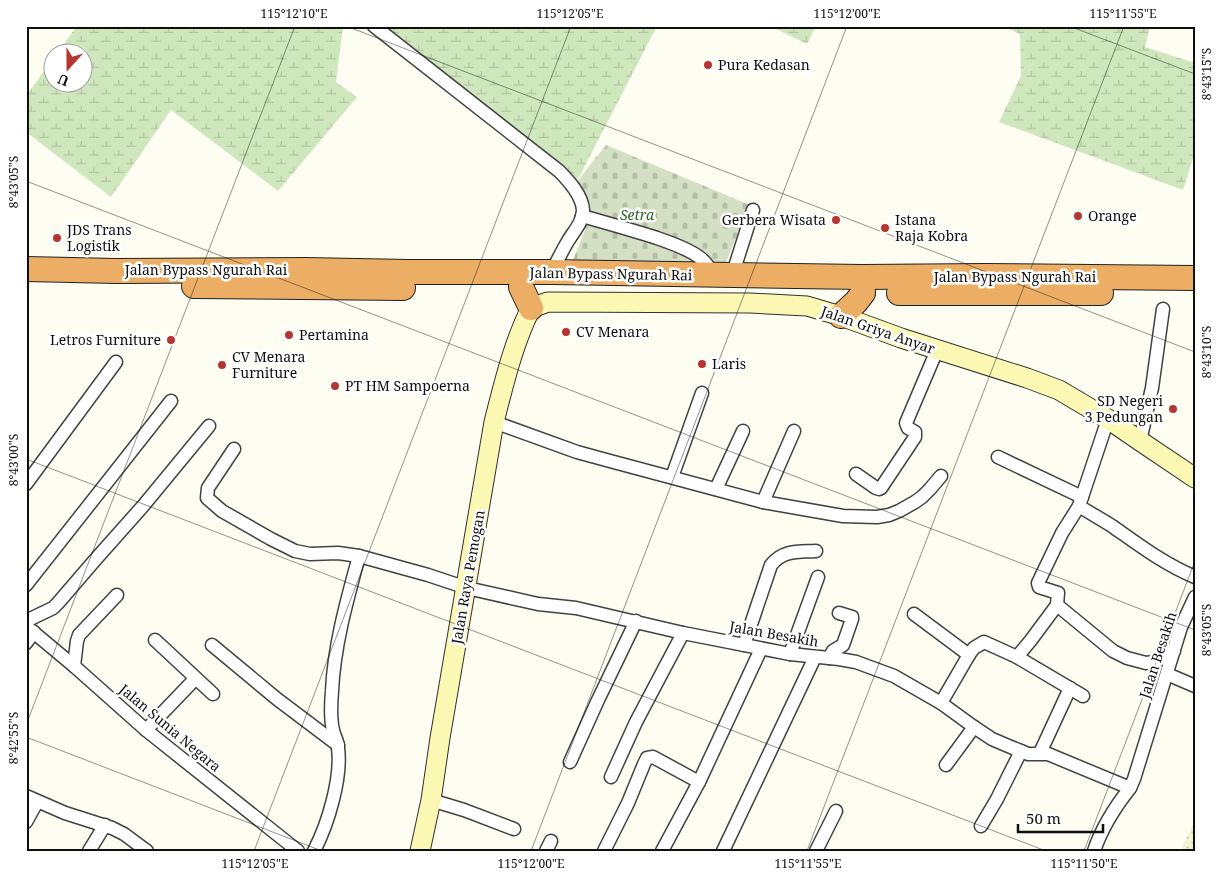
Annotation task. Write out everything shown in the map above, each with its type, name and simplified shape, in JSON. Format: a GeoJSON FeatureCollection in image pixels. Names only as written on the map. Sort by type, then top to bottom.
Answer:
{"type":"FeatureCollection","features":[{"type":"Feature","properties":{"kind":"highway","name":"Jalan Bypass Ngurah Rai"},"geometry":{"type":"LineString","coordinates":[[26,269],[116,278],[390,288],[985,284],[1195,278]]}},
{"type":"Feature","properties":{"kind":"highway","name":"Jalan Bypass Ngurah Rai"},"geometry":{"type":"LineString","coordinates":[[26,286],[116,278],[306,270],[722,275],[862,285]]}},
{"type":"Feature","properties":{"kind":"highway","name":"Jalan Bypass Ngurah Rai"},"geometry":{"type":"LineString","coordinates":[[985,284],[1195,294]]}},
{"type":"Feature","properties":{"kind":"highway"},"geometry":{"type":"LineString","coordinates":[[841,316],[856,302],[862,285]]}},
{"type":"Feature","properties":{"kind":"highway"},"geometry":{"type":"LineString","coordinates":[[521,287],[531,308]]}},
{"type":"Feature","properties":{"kind":"street"},"geometry":{"type":"LineString","coordinates":[[374,26],[559,171],[569,181],[582,206],[582,216],[552,272]]}},
{"type":"Feature","properties":{"kind":"street"},"geometry":{"type":"LineString","coordinates":[[582,216],[636,231],[691,251],[701,258],[709,268],[722,275],[753,210]]}},
{"type":"Feature","properties":{"kind":"street","name":"Jalan Griya Anyar"},"geometry":{"type":"LineString","coordinates":[[531,308],[548,302],[750,303],[807,306],[937,350],[987,364],[1059,390],[1108,418],[1140,442],[1195,478]]}},
{"type":"Feature","properties":{"kind":"street","name":"Jalan Raya Pemogan"},"geometry":{"type":"LineString","coordinates":[[420,851],[431,800],[494,422],[507,372],[523,323],[531,308]]}},
{"type":"Feature","properties":{"kind":"street"},"geometry":{"type":"LineString","coordinates":[[1140,442],[1152,388],[1163,309]]}},
{"type":"Feature","properties":{"kind":"street"},"geometry":{"type":"LineString","coordinates":[[856,474],[876,488],[881,488],[915,437],[915,432],[908,428],[906,423],[937,350]]}},
{"type":"Feature","properties":{"kind":"street"},"geometry":{"type":"LineString","coordinates":[[26,484],[116,362]]}},
{"type":"Feature","properties":{"kind":"street"},"geometry":{"type":"LineString","coordinates":[[672,477],[702,393]]}},
{"type":"Feature","properties":{"kind":"street"},"geometry":{"type":"LineString","coordinates":[[26,585],[170,401]]}},
{"type":"Feature","properties":{"kind":"street"},"geometry":{"type":"LineString","coordinates":[[1017,657],[1058,601],[1058,592],[1039,587],[1038,583],[1080,501],[1108,418]]}},
{"type":"Feature","properties":{"kind":"street"},"geometry":{"type":"LineString","coordinates":[[494,422],[577,452],[763,502],[843,516],[877,518],[899,512],[915,502],[941,476]]}},
{"type":"Feature","properties":{"kind":"street"},"geometry":{"type":"LineString","coordinates":[[26,621],[54,608],[143,506],[209,426]]}},
{"type":"Feature","properties":{"kind":"street"},"geometry":{"type":"LineString","coordinates":[[716,488],[743,431]]}},
{"type":"Feature","properties":{"kind":"street"},"geometry":{"type":"LineString","coordinates":[[763,502],[794,431]]}},
{"type":"Feature","properties":{"kind":"street","name":"Jalan Besakih"},"geometry":{"type":"LineString","coordinates":[[234,449],[208,488],[207,498],[222,511],[295,551],[310,554],[338,552],[359,556],[467,588],[538,604],[576,608],[761,649],[856,662],[894,676],[941,703],[992,738],[1031,754],[1052,755],[1124,786],[1134,779],[1182,627],[1195,597]]}},
{"type":"Feature","properties":{"kind":"street"},"geometry":{"type":"LineString","coordinates":[[998,457],[1080,501],[1110,525],[1157,557],[1195,577]]}},
{"type":"Feature","properties":{"kind":"street"},"geometry":{"type":"LineString","coordinates":[[744,645],[770,565],[780,556],[786,554],[816,551]]}},
{"type":"Feature","properties":{"kind":"street"},"geometry":{"type":"LineString","coordinates":[[314,851],[322,836],[337,777],[338,745],[333,729],[332,710],[334,670],[347,602],[359,556]]}},
{"type":"Feature","properties":{"kind":"street"},"geometry":{"type":"LineString","coordinates":[[790,654],[818,577]]}},
{"type":"Feature","properties":{"kind":"street"},"geometry":{"type":"LineString","coordinates":[[74,666],[79,635],[117,595]]}},
{"type":"Feature","properties":{"kind":"street"},"geometry":{"type":"LineString","coordinates":[[1058,601],[1113,651],[1146,663],[1158,660],[1174,651]]}},
{"type":"Feature","properties":{"kind":"street"},"geometry":{"type":"LineString","coordinates":[[829,658],[833,651],[842,645],[852,619],[852,617],[839,613]]}},
{"type":"Feature","properties":{"kind":"street"},"geometry":{"type":"LineString","coordinates":[[914,614],[969,655]]}},
{"type":"Feature","properties":{"kind":"street"},"geometry":{"type":"LineString","coordinates":[[570,762],[636,621]]}},
{"type":"Feature","properties":{"kind":"street"},"geometry":{"type":"LineString","coordinates":[[26,643],[30,629]]}},
{"type":"Feature","properties":{"kind":"street","name":"Jalan Sunia Negara"},"geometry":{"type":"LineString","coordinates":[[30,629],[146,730],[298,851]]}},
{"type":"Feature","properties":{"kind":"street"},"geometry":{"type":"LineString","coordinates":[[611,777],[636,722],[683,633]]}},
{"type":"Feature","properties":{"kind":"street"},"geometry":{"type":"LineString","coordinates":[[155,640],[213,694]]}},
{"type":"Feature","properties":{"kind":"street"},"geometry":{"type":"LineString","coordinates":[[941,703],[969,655],[974,648],[984,642],[1017,657],[1083,696]]}},
{"type":"Feature","properties":{"kind":"street"},"geometry":{"type":"LineString","coordinates":[[212,645],[277,699],[338,745]]}},
{"type":"Feature","properties":{"kind":"street"},"geometry":{"type":"LineString","coordinates":[[662,851],[699,782],[761,649]]}},
{"type":"Feature","properties":{"kind":"street"},"geometry":{"type":"LineString","coordinates":[[723,851],[815,657]]}},
{"type":"Feature","properties":{"kind":"street"},"geometry":{"type":"LineString","coordinates":[[1167,674],[1195,686]]}},
{"type":"Feature","properties":{"kind":"street"},"geometry":{"type":"LineString","coordinates":[[146,730],[195,679]]}},
{"type":"Feature","properties":{"kind":"street"},"geometry":{"type":"LineString","coordinates":[[1040,753],[1070,688]]}},
{"type":"Feature","properties":{"kind":"street"},"geometry":{"type":"LineString","coordinates":[[946,765],[974,727]]}},
{"type":"Feature","properties":{"kind":"street"},"geometry":{"type":"LineString","coordinates":[[981,826],[1021,751]]}},
{"type":"Feature","properties":{"kind":"street"},"geometry":{"type":"LineString","coordinates":[[604,851],[648,758],[653,757],[699,782]]}},
{"type":"Feature","properties":{"kind":"street"},"geometry":{"type":"LineString","coordinates":[[1094,851],[1124,786]]}},
{"type":"Feature","properties":{"kind":"street"},"geometry":{"type":"LineString","coordinates":[[26,822],[32,799],[65,813],[106,825],[124,834],[147,851]]}},
{"type":"Feature","properties":{"kind":"street"},"geometry":{"type":"LineString","coordinates":[[431,800],[514,829]]}},
{"type":"Feature","properties":{"kind":"street"},"geometry":{"type":"LineString","coordinates":[[816,851],[836,811]]}},
{"type":"Feature","properties":{"kind":"street"},"geometry":{"type":"LineString","coordinates":[[89,851],[106,825]]}},
{"type":"Feature","properties":{"kind":"green space"},"geometry":{"type":"Polygon","coordinates":[[[77,26],[343,26],[336,82],[357,97],[278,191],[171,110],[111,197],[26,132],[26,96],[42,74],[42,92],[92,92],[92,42],[65,42],[77,26]]]}},
{"type":"Feature","properties":{"kind":"green space"},"geometry":{"type":"Polygon","coordinates":[[[378,26],[657,26],[576,183],[378,26]]]}},
{"type":"Feature","properties":{"kind":"green space"},"geometry":{"type":"Polygon","coordinates":[[[770,26],[816,26],[807,44],[770,26]]]}},
{"type":"Feature","properties":{"kind":"green space"},"geometry":{"type":"Polygon","coordinates":[[[1002,26],[1150,26],[1145,47],[1195,63],[1195,152],[1183,190],[999,122],[1021,76],[1020,34],[1002,26]]]}},
{"type":"Feature","properties":{"kind":"green space","name":"Setra"},"geometry":{"type":"Polygon","coordinates":[[[606,145],[750,205],[723,269],[571,265],[585,230],[584,209],[576,183],[606,145]]]}},
{"type":"Feature","properties":{"kind":"green space"},"geometry":{"type":"Polygon","coordinates":[[[1195,820],[1195,851],[1180,851],[1195,820]]]}},
{"type":"Feature","properties":{"kind":"place","name":"Pura Kedasan"},"geometry":{"type":"Point","coordinates":[708,65]}},
{"type":"Feature","properties":{"kind":"place","name":"Orange"},"geometry":{"type":"Point","coordinates":[1078,216]}},
{"type":"Feature","properties":{"kind":"place","name":"Gerbera Wisata"},"geometry":{"type":"Point","coordinates":[836,220]}},
{"type":"Feature","properties":{"kind":"place","name":"Istana Raja Kobra"},"geometry":{"type":"Point","coordinates":[885,228]}},
{"type":"Feature","properties":{"kind":"place","name":"JDS Trans Logistik"},"geometry":{"type":"Point","coordinates":[57,238]}},
{"type":"Feature","properties":{"kind":"place","name":"CV Menara"},"geometry":{"type":"Point","coordinates":[566,332]}},
{"type":"Feature","properties":{"kind":"place","name":"Pertamina"},"geometry":{"type":"Point","coordinates":[289,335]}},
{"type":"Feature","properties":{"kind":"place","name":"Letros Furniture"},"geometry":{"type":"Point","coordinates":[171,340]}},
{"type":"Feature","properties":{"kind":"place","name":"Laris"},"geometry":{"type":"Point","coordinates":[702,364]}},
{"type":"Feature","properties":{"kind":"place","name":"CV Menara Furniture"},"geometry":{"type":"Point","coordinates":[222,365]}},
{"type":"Feature","properties":{"kind":"place","name":"PT HM Sampoerna"},"geometry":{"type":"Point","coordinates":[335,386]}},
{"type":"Feature","properties":{"kind":"place","name":"SD Negeri 3 Pedungan"},"geometry":{"type":"Point","coordinates":[1173,409]}}]}
